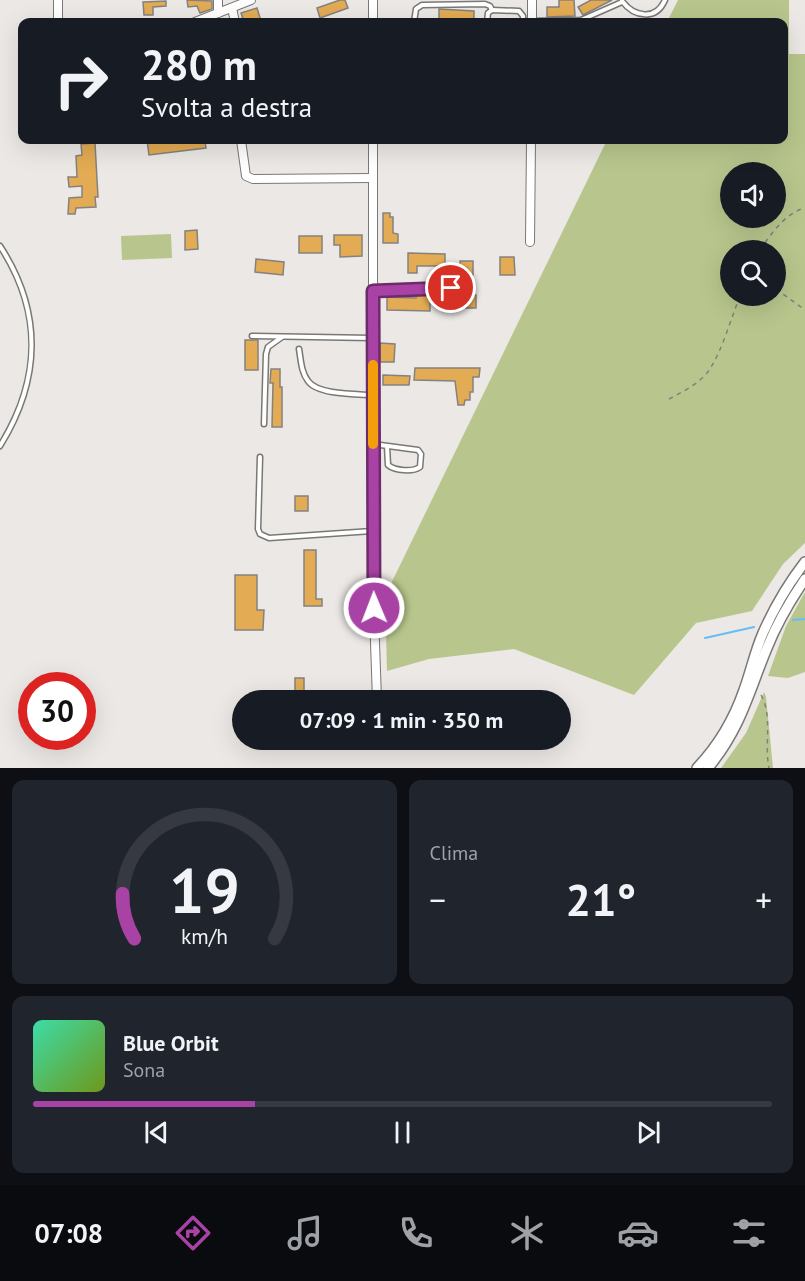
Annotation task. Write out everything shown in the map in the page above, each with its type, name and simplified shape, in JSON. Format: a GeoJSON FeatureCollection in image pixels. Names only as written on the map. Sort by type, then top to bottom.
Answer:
{"type":"FeatureCollection","features":[{"type":"Feature","properties":{"kind":"street"},"geometry":{"type":"LineString","coordinates":[[58,0],[58,18]]}},
{"type":"Feature","properties":{"kind":"street"},"geometry":{"type":"LineString","coordinates":[[218,0],[218,13]]}},
{"type":"Feature","properties":{"kind":"street"},"geometry":{"type":"LineString","coordinates":[[205,18],[251,0]]}},
{"type":"Feature","properties":{"kind":"street"},"geometry":{"type":"LineString","coordinates":[[373,0],[373,18]]}},
{"type":"Feature","properties":{"kind":"street"},"geometry":{"type":"LineString","coordinates":[[530,18],[532,0]]}},
{"type":"Feature","properties":{"kind":"street"},"geometry":{"type":"LineString","coordinates":[[232,8],[234,18]]}},
{"type":"Feature","properties":{"kind":"street"},"geometry":{"type":"LineString","coordinates":[[242,144],[246,176],[261,179],[374,178]]}},
{"type":"Feature","properties":{"kind":"street"},"geometry":{"type":"LineString","coordinates":[[373,144],[373,531],[377,690]]}},
{"type":"Feature","properties":{"kind":"street"},"geometry":{"type":"LineString","coordinates":[[530,242],[531,144]]}},
{"type":"Feature","properties":{"kind":"street"},"geometry":{"type":"LineString","coordinates":[[373,291],[451,288]]}},
{"type":"Feature","properties":{"kind":"street"},"geometry":{"type":"LineString","coordinates":[[697,768],[728,727],[744,692],[763,632],[780,599],[805,562]]}},
{"type":"Feature","properties":{"kind":"street"},"geometry":{"type":"LineString","coordinates":[[708,768],[728,742],[738,724],[773,634],[805,579]]}},
{"type":"Feature","properties":{"kind":"lane"},"geometry":{"type":"LineString","coordinates":[[585,18],[622,1],[636,13],[650,15],[658,11],[665,0]]}},
{"type":"Feature","properties":{"kind":"lane"},"geometry":{"type":"LineString","coordinates":[[415,18],[416,9],[422,5],[485,4],[492,10]]}},
{"type":"Feature","properties":{"kind":"lane"},"geometry":{"type":"LineString","coordinates":[[487,18],[488,13],[492,10],[517,10],[526,18]]}},
{"type":"Feature","properties":{"kind":"lane"},"geometry":{"type":"LineString","coordinates":[[0,246],[23,291],[32,338],[26,393],[0,446]]}},
{"type":"Feature","properties":{"kind":"lane"},"geometry":{"type":"LineString","coordinates":[[252,336],[373,338]]}},
{"type":"Feature","properties":{"kind":"lane"},"geometry":{"type":"LineString","coordinates":[[264,424],[266,354],[268,347],[283,336]]}},
{"type":"Feature","properties":{"kind":"lane"},"geometry":{"type":"LineString","coordinates":[[299,349],[302,371],[309,384],[320,390],[373,395]]}},
{"type":"Feature","properties":{"kind":"lane"},"geometry":{"type":"LineString","coordinates":[[373,444],[418,450],[422,454],[420,467],[416,470],[392,468],[388,465],[387,446]]}},
{"type":"Feature","properties":{"kind":"lane"},"geometry":{"type":"LineString","coordinates":[[260,457],[258,529],[260,534],[269,538],[373,531]]}},
{"type":"Feature","properties":{"kind":"path"},"geometry":{"type":"LineString","coordinates":[[767,240],[793,212],[805,208]]}},
{"type":"Feature","properties":{"kind":"path"},"geometry":{"type":"LineString","coordinates":[[786,296],[805,310]]}},
{"type":"Feature","properties":{"kind":"path"},"geometry":{"type":"LineString","coordinates":[[669,399],[685,392],[704,376],[714,363],[736,306]]}},
{"type":"Feature","properties":{"kind":"path"},"geometry":{"type":"LineString","coordinates":[[761,696],[766,703],[767,711],[766,744],[769,768]]}},
{"type":"Feature","properties":{"kind":"green space"},"geometry":{"type":"Polygon","coordinates":[[[678,0],[789,0],[789,54],[805,54],[805,543],[783,564],[752,611],[696,623],[634,695],[514,649],[429,659],[387,671],[385,596],[605,144],[788,144],[788,18],[669,18],[678,0]]]}},
{"type":"Feature","properties":{"kind":"green space"},"geometry":{"type":"Polygon","coordinates":[[[171,234],[172,258],[122,260],[121,236],[171,234]]]}},
{"type":"Feature","properties":{"kind":"green space"},"geometry":{"type":"Polygon","coordinates":[[[805,592],[805,672],[788,678],[768,676],[786,626],[805,592]]]}},
{"type":"Feature","properties":{"kind":"green space"},"geometry":{"type":"Polygon","coordinates":[[[764,692],[773,768],[721,768],[746,733],[764,692]]]}},
{"type":"Feature","properties":{"kind":"building"},"geometry":{"type":"Polygon","coordinates":[[[187,0],[212,1],[212,9],[200,13],[197,6],[188,7],[187,0]]]}},
{"type":"Feature","properties":{"kind":"building"},"geometry":{"type":"Polygon","coordinates":[[[345,0],[348,8],[320,18],[317,8],[345,0]]]}},
{"type":"Feature","properties":{"kind":"building"},"geometry":{"type":"Polygon","coordinates":[[[559,0],[574,0],[575,16],[547,17],[547,7],[559,7],[559,0]]]}},
{"type":"Feature","properties":{"kind":"building"},"geometry":{"type":"Polygon","coordinates":[[[591,0],[612,0],[583,15],[578,7],[591,0]]]}},
{"type":"Feature","properties":{"kind":"building"},"geometry":{"type":"Polygon","coordinates":[[[166,1],[166,6],[153,7],[153,15],[144,15],[143,2],[166,1]]]}},
{"type":"Feature","properties":{"kind":"building"},"geometry":{"type":"Polygon","coordinates":[[[257,8],[260,18],[243,18],[241,13],[257,8]]]}},
{"type":"Feature","properties":{"kind":"building"},"geometry":{"type":"Polygon","coordinates":[[[439,9],[474,11],[474,18],[439,18],[439,9]]]}},
{"type":"Feature","properties":{"kind":"building"},"geometry":{"type":"Polygon","coordinates":[[[81,144],[95,144],[98,197],[95,197],[96,207],[76,208],[75,214],[68,214],[69,198],[82,197],[82,186],[69,187],[68,177],[77,177],[76,156],[82,155],[81,144]]]}},
{"type":"Feature","properties":{"kind":"building"},"geometry":{"type":"Polygon","coordinates":[[[148,144],[206,144],[206,148],[149,155],[148,144]]]}},
{"type":"Feature","properties":{"kind":"building"},"geometry":{"type":"Polygon","coordinates":[[[383,213],[390,213],[390,217],[393,217],[393,233],[398,234],[398,243],[383,243],[383,213]]]}},
{"type":"Feature","properties":{"kind":"building"},"geometry":{"type":"Polygon","coordinates":[[[197,230],[198,249],[185,250],[185,231],[197,230]]]}},
{"type":"Feature","properties":{"kind":"building"},"geometry":{"type":"Polygon","coordinates":[[[334,235],[362,235],[362,256],[340,257],[340,245],[334,245],[334,235]]]}},
{"type":"Feature","properties":{"kind":"building"},"geometry":{"type":"Polygon","coordinates":[[[299,236],[322,236],[322,253],[299,253],[299,236]]]}},
{"type":"Feature","properties":{"kind":"building"},"geometry":{"type":"Polygon","coordinates":[[[408,253],[445,254],[445,266],[417,266],[417,273],[408,273],[408,253]]]}},
{"type":"Feature","properties":{"kind":"building"},"geometry":{"type":"Polygon","coordinates":[[[500,257],[514,257],[515,275],[500,275],[500,257]]]}},
{"type":"Feature","properties":{"kind":"building"},"geometry":{"type":"Polygon","coordinates":[[[256,259],[284,262],[283,275],[255,272],[256,259]]]}},
{"type":"Feature","properties":{"kind":"building"},"geometry":{"type":"Polygon","coordinates":[[[460,261],[473,261],[473,275],[460,275],[460,261]]]}},
{"type":"Feature","properties":{"kind":"building"},"geometry":{"type":"Polygon","coordinates":[[[416,295],[430,295],[430,311],[387,310],[387,297],[416,298],[416,295]]]}},
{"type":"Feature","properties":{"kind":"building"},"geometry":{"type":"Polygon","coordinates":[[[460,295],[476,295],[476,308],[460,308],[460,295]]]}},
{"type":"Feature","properties":{"kind":"building"},"geometry":{"type":"Polygon","coordinates":[[[245,340],[258,340],[258,370],[245,370],[245,340]]]}},
{"type":"Feature","properties":{"kind":"building"},"geometry":{"type":"Polygon","coordinates":[[[380,343],[395,344],[394,362],[380,362],[380,343]]]}},
{"type":"Feature","properties":{"kind":"building"},"geometry":{"type":"Polygon","coordinates":[[[415,368],[480,368],[479,377],[473,377],[473,392],[470,392],[470,400],[465,400],[464,405],[458,405],[455,381],[414,380],[415,368]]]}},
{"type":"Feature","properties":{"kind":"building"},"geometry":{"type":"Polygon","coordinates":[[[271,369],[280,369],[282,427],[272,427],[271,369]]]}},
{"type":"Feature","properties":{"kind":"building"},"geometry":{"type":"Polygon","coordinates":[[[383,375],[410,376],[409,385],[383,385],[383,375]]]}},
{"type":"Feature","properties":{"kind":"building"},"geometry":{"type":"Polygon","coordinates":[[[295,496],[308,496],[308,511],[295,511],[295,496]]]}},
{"type":"Feature","properties":{"kind":"building"},"geometry":{"type":"Polygon","coordinates":[[[304,550],[316,550],[316,599],[322,599],[322,606],[304,606],[304,550]]]}},
{"type":"Feature","properties":{"kind":"building"},"geometry":{"type":"Polygon","coordinates":[[[235,575],[257,575],[257,610],[264,610],[263,630],[235,630],[235,575]]]}},
{"type":"Feature","properties":{"kind":"building"},"geometry":{"type":"Polygon","coordinates":[[[295,678],[304,678],[304,690],[295,690],[295,678]]]}},
{"type":"Feature","properties":{"kind":"waterway"},"geometry":{"type":"LineString","coordinates":[[793,620],[805,619]]}},
{"type":"Feature","properties":{"kind":"waterway"},"geometry":{"type":"LineString","coordinates":[[705,638],[754,627]]}},
{"type":"Feature","properties":{"kind":"slow traffic"},"geometry":{"type":"LineString","coordinates":[[373,365],[373,444]]}},
{"type":"Feature","properties":{"kind":"route"},"geometry":{"type":"LineString","coordinates":[[374,608],[373,291],[451,288]]}}]}
